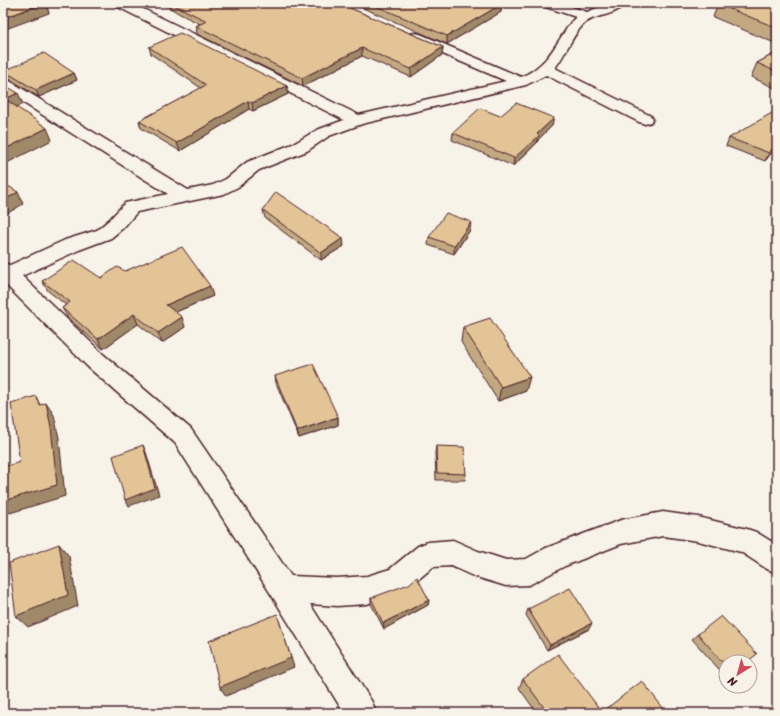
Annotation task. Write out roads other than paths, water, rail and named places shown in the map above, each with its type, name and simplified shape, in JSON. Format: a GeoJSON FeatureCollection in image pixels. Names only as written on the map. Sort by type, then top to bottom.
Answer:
{"type":"FeatureCollection","features":[{"type":"Feature","properties":{"kind":"street"},"geometry":{"type":"LineString","coordinates":[[122,3],[357,120]]}},
{"type":"Feature","properties":{"kind":"street"},"geometry":{"type":"LineString","coordinates":[[548,3],[588,17]]}},
{"type":"Feature","properties":{"kind":"street"},"geometry":{"type":"LineString","coordinates":[[361,713],[284,589],[183,436],[96,360],[5,273],[72,245],[104,234],[116,224],[131,207],[218,190],[232,183],[253,166],[301,147],[323,133],[357,120],[521,82],[547,70],[577,23],[588,17],[606,12],[618,3]]}},
{"type":"Feature","properties":{"kind":"street"},"geometry":{"type":"LineString","coordinates":[[400,30],[521,82]]}},
{"type":"Feature","properties":{"kind":"street"},"geometry":{"type":"LineString","coordinates":[[547,70],[645,119]]}},
{"type":"Feature","properties":{"kind":"street"},"geometry":{"type":"LineString","coordinates":[[3,83],[186,197]]}},
{"type":"Feature","properties":{"kind":"street"},"geometry":{"type":"LineString","coordinates":[[284,589],[336,592],[367,590],[398,579],[428,555],[453,553],[473,563],[506,573],[529,572],[556,557],[621,532],[663,524],[698,529],[747,542],[777,560]]}}]}
